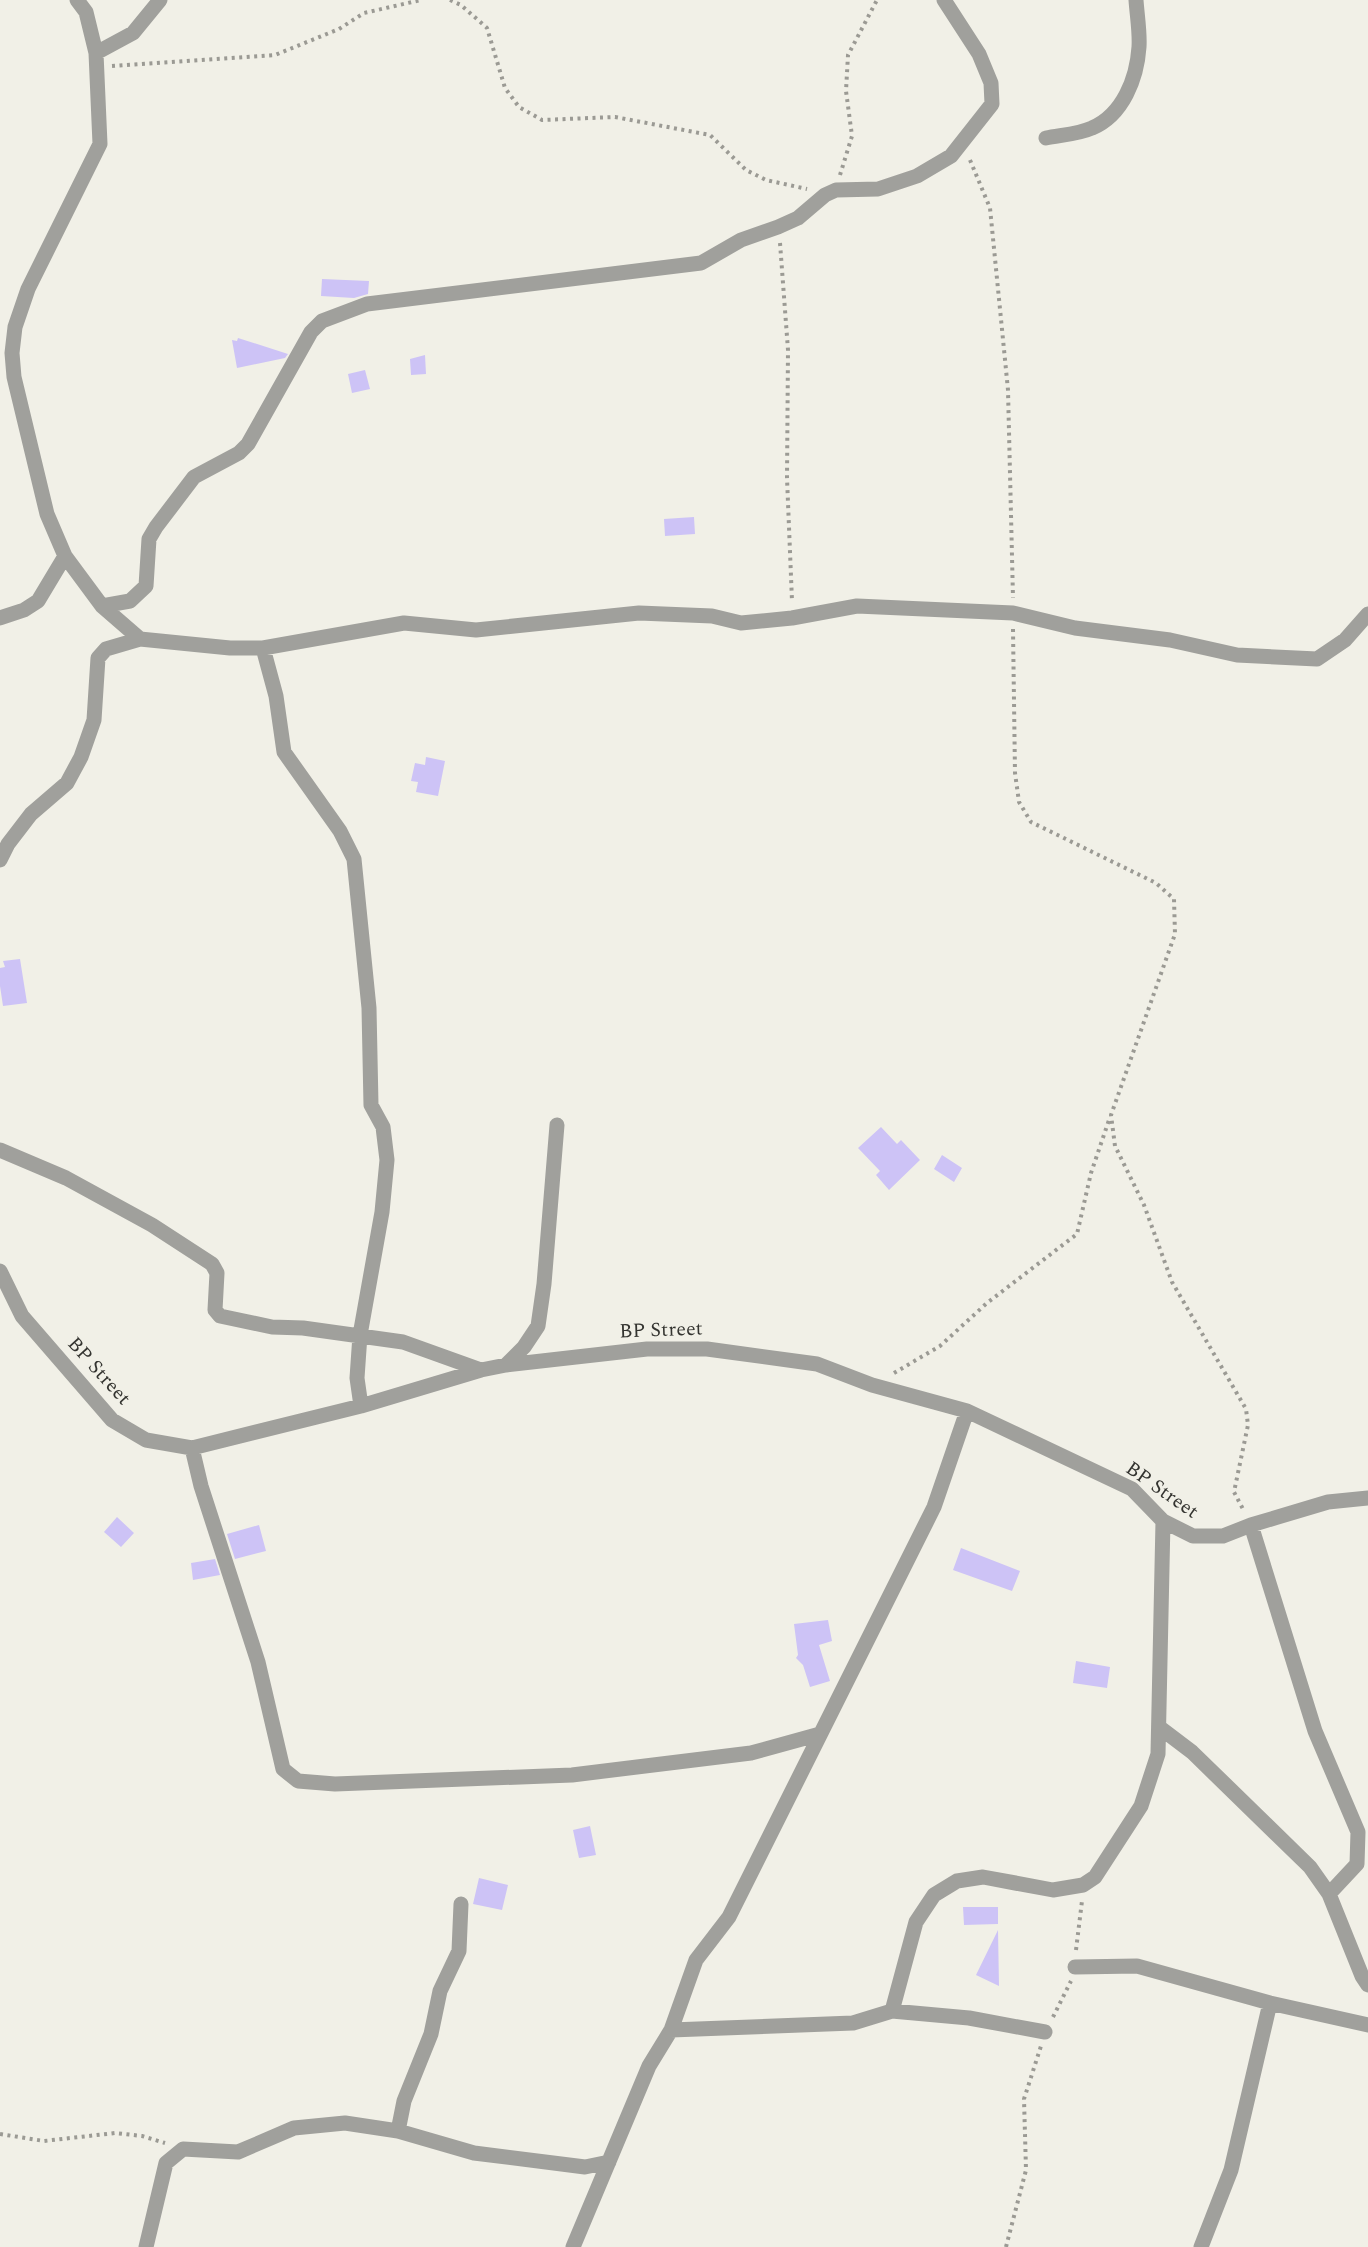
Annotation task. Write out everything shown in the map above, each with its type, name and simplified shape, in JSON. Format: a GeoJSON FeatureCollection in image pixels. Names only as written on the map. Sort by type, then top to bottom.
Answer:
{"type":"FeatureCollection","features":[{"type":"Feature","properties":{"kind":"street"},"geometry":{"type":"LineString","coordinates":[[77,0],[86,12],[97,60],[100,144],[28,290],[15,327],[12,353],[14,377],[47,514],[65,556],[102,606],[140,639]]}},
{"type":"Feature","properties":{"kind":"street"},"geometry":{"type":"LineString","coordinates":[[97,60],[133,33],[160,0]]}},
{"type":"Feature","properties":{"kind":"street"},"geometry":{"type":"LineString","coordinates":[[102,606],[130,601],[146,586],[149,539],[156,527],[194,477],[239,453],[248,444],[311,332],[322,321],[367,304],[701,263],[741,240],[798,218],[830,193],[878,189],[917,176],[951,156],[992,104],[991,83],[979,54],[944,0]]}},
{"type":"Feature","properties":{"kind":"street"},"geometry":{"type":"LineString","coordinates":[[1046,138],[1092,128],[1110,116],[1123,102],[1134,76],[1139,46],[1136,0]]}},
{"type":"Feature","properties":{"kind":"street"},"geometry":{"type":"LineString","coordinates":[[0,618],[24,610],[38,601],[65,556]]}},
{"type":"Feature","properties":{"kind":"street"},"geometry":{"type":"LineString","coordinates":[[0,860],[8,844],[31,814],[67,783],[81,757],[94,720],[98,658],[106,649],[140,639],[230,648],[263,648],[404,622],[476,630],[639,613],[712,616],[741,623],[792,618],[857,606],[1013,613],[1075,628],[1170,640],[1237,655],[1317,660],[1345,640],[1368,614]]}},
{"type":"Feature","properties":{"kind":"street"},"geometry":{"type":"LineString","coordinates":[[263,648],[276,696],[284,752],[340,831],[354,859],[369,1008],[369,1090],[371,1105],[383,1127],[387,1160],[382,1212],[360,1335],[357,1378],[362,1406]]}},
{"type":"Feature","properties":{"kind":"street"},"geometry":{"type":"LineString","coordinates":[[506,1365],[524,1347],[538,1326],[544,1284],[557,1125]]}},
{"type":"Feature","properties":{"kind":"street"},"geometry":{"type":"LineString","coordinates":[[0,1150],[66,1178],[152,1225],[212,1264],[217,1273],[215,1310],[220,1316],[272,1327],[303,1328],[403,1342],[481,1370]]}},
{"type":"Feature","properties":{"kind":"street","name":"BP Street"},"geometry":{"type":"LineString","coordinates":[[0,1271],[22,1316],[112,1420],[146,1440],[192,1448],[362,1406],[481,1370],[506,1365],[647,1349],[707,1349],[817,1364],[872,1385],[967,1411],[1132,1489],[1163,1521],[1193,1536],[1223,1536],[1251,1525],[1328,1502],[1368,1498]]}},
{"type":"Feature","properties":{"kind":"street"},"geometry":{"type":"LineString","coordinates":[[573,2247],[649,2066],[671,2030],[696,1960],[729,1917],[934,1507],[967,1411]]}},
{"type":"Feature","properties":{"kind":"street"},"geometry":{"type":"LineString","coordinates":[[192,1448],[201,1486],[258,1662],[283,1769],[298,1781],[335,1784],[572,1775],[751,1753],[820,1734]]}},
{"type":"Feature","properties":{"kind":"street"},"geometry":{"type":"LineString","coordinates":[[892,2011],[916,1922],[934,1895],[957,1881],[983,1877],[1053,1890],[1083,1885],[1095,1877],[1141,1806],[1158,1754],[1163,1521]]}},
{"type":"Feature","properties":{"kind":"street"},"geometry":{"type":"LineString","coordinates":[[1251,1525],[1316,1731],[1358,1832],[1357,1864],[1329,1894]]}},
{"type":"Feature","properties":{"kind":"street"},"geometry":{"type":"LineString","coordinates":[[1159,1727],[1192,1752],[1310,1867],[1329,1894],[1362,1976],[1368,1985]]}},
{"type":"Feature","properties":{"kind":"street"},"geometry":{"type":"LineString","coordinates":[[399,2131],[404,2102],[431,2034],[440,1991],[459,1951],[461,1904]]}},
{"type":"Feature","properties":{"kind":"street"},"geometry":{"type":"LineString","coordinates":[[1075,1967],[1137,1966],[1270,2003],[1368,2025]]}},
{"type":"Feature","properties":{"kind":"street"},"geometry":{"type":"LineString","coordinates":[[1201,2247],[1231,2170],[1270,2003]]}},
{"type":"Feature","properties":{"kind":"street"},"geometry":{"type":"LineString","coordinates":[[671,2030],[853,2023],[892,2011],[969,2018],[1046,2032]]}},
{"type":"Feature","properties":{"kind":"street"},"geometry":{"type":"LineString","coordinates":[[146,2247],[166,2163],[183,2149],[238,2152],[294,2128],[345,2123],[399,2131],[474,2153],[585,2167],[609,2162]]}},
{"type":"Feature","properties":{"kind":"path"},"geometry":{"type":"LineString","coordinates":[[97,60],[275,55],[339,28],[364,13],[421,0]]}},
{"type":"Feature","properties":{"kind":"path"},"geometry":{"type":"LineString","coordinates":[[450,0],[461,4],[487,28],[505,88],[519,107],[542,120],[615,117],[710,135],[746,170],[766,180],[830,193],[852,136],[846,91],[849,55],[877,0]]}},
{"type":"Feature","properties":{"kind":"path"},"geometry":{"type":"LineString","coordinates":[[872,1385],[940,1346],[987,1303],[1077,1234],[1091,1173],[1175,934],[1174,899],[1156,883],[1031,822],[1019,802],[1015,773],[1008,390],[990,208],[962,143]]}},
{"type":"Feature","properties":{"kind":"path"},"geometry":{"type":"LineString","coordinates":[[778,227],[788,350],[787,478],[792,618]]}},
{"type":"Feature","properties":{"kind":"path"},"geometry":{"type":"LineString","coordinates":[[1111,1114],[1115,1146],[1144,1205],[1172,1282],[1246,1409],[1248,1425],[1234,1492],[1251,1525]]}},
{"type":"Feature","properties":{"kind":"path"},"geometry":{"type":"LineString","coordinates":[[1006,2247],[1026,2170],[1024,2099],[1046,2032],[1070,1983],[1075,1967],[1083,1885]]}},
{"type":"Feature","properties":{"kind":"path"},"geometry":{"type":"LineString","coordinates":[[0,2134],[44,2141],[115,2133],[142,2136],[183,2149]]}},
{"type":"Feature","properties":{"kind":"building"},"geometry":{"type":"Polygon","coordinates":[[[322,279],[369,281],[368,294],[354,298],[321,296],[322,279]]]}},
{"type":"Feature","properties":{"kind":"building"},"geometry":{"type":"Polygon","coordinates":[[[238,338],[288,354],[285,358],[237,368],[232,340],[237,341],[238,338]]]}},
{"type":"Feature","properties":{"kind":"building"},"geometry":{"type":"Polygon","coordinates":[[[425,355],[426,374],[411,375],[410,359],[425,355]]]}},
{"type":"Feature","properties":{"kind":"building"},"geometry":{"type":"Polygon","coordinates":[[[365,370],[370,389],[352,393],[348,374],[365,370]]]}},
{"type":"Feature","properties":{"kind":"building"},"geometry":{"type":"Polygon","coordinates":[[[694,517],[695,534],[665,536],[664,519],[694,517]]]}},
{"type":"Feature","properties":{"kind":"building"},"geometry":{"type":"Polygon","coordinates":[[[426,757],[445,761],[438,796],[416,792],[418,782],[411,781],[415,763],[425,765],[426,757]]]}},
{"type":"Feature","properties":{"kind":"building"},"geometry":{"type":"Polygon","coordinates":[[[20,959],[27,1003],[3,1006],[0,968],[5,967],[3,961],[20,959]]]}},
{"type":"Feature","properties":{"kind":"building"},"geometry":{"type":"Polygon","coordinates":[[[881,1127],[897,1144],[901,1140],[920,1160],[889,1190],[876,1175],[880,1171],[858,1148],[881,1127]]]}},
{"type":"Feature","properties":{"kind":"building"},"geometry":{"type":"Polygon","coordinates":[[[942,1155],[962,1168],[954,1182],[934,1169],[942,1155]]]}},
{"type":"Feature","properties":{"kind":"building"},"geometry":{"type":"Polygon","coordinates":[[[117,1517],[134,1533],[121,1547],[104,1532],[117,1517]]]}},
{"type":"Feature","properties":{"kind":"building"},"geometry":{"type":"Polygon","coordinates":[[[259,1525],[266,1551],[235,1559],[227,1534],[259,1525]]]}},
{"type":"Feature","properties":{"kind":"building"},"geometry":{"type":"Polygon","coordinates":[[[961,1548],[1020,1571],[1012,1591],[953,1570],[961,1548]]]}},
{"type":"Feature","properties":{"kind":"building"},"geometry":{"type":"Polygon","coordinates":[[[215,1559],[220,1575],[193,1580],[191,1563],[215,1559]]]}},
{"type":"Feature","properties":{"kind":"building"},"geometry":{"type":"Polygon","coordinates":[[[828,1620],[832,1641],[819,1645],[830,1681],[810,1687],[803,1665],[796,1658],[798,1655],[794,1624],[828,1620]]]}},
{"type":"Feature","properties":{"kind":"building"},"geometry":{"type":"Polygon","coordinates":[[[1076,1661],[1110,1667],[1107,1688],[1073,1683],[1076,1661]]]}},
{"type":"Feature","properties":{"kind":"building"},"geometry":{"type":"Polygon","coordinates":[[[590,1826],[596,1855],[579,1858],[573,1830],[590,1826]]]}},
{"type":"Feature","properties":{"kind":"building"},"geometry":{"type":"Polygon","coordinates":[[[479,1878],[508,1885],[502,1910],[473,1904],[479,1878]]]}},
{"type":"Feature","properties":{"kind":"building"},"geometry":{"type":"Polygon","coordinates":[[[963,1907],[998,1907],[998,1924],[964,1925],[963,1907]]]}},
{"type":"Feature","properties":{"kind":"building"},"geometry":{"type":"Polygon","coordinates":[[[998,1930],[999,1986],[976,1975],[998,1930]]]}}]}
